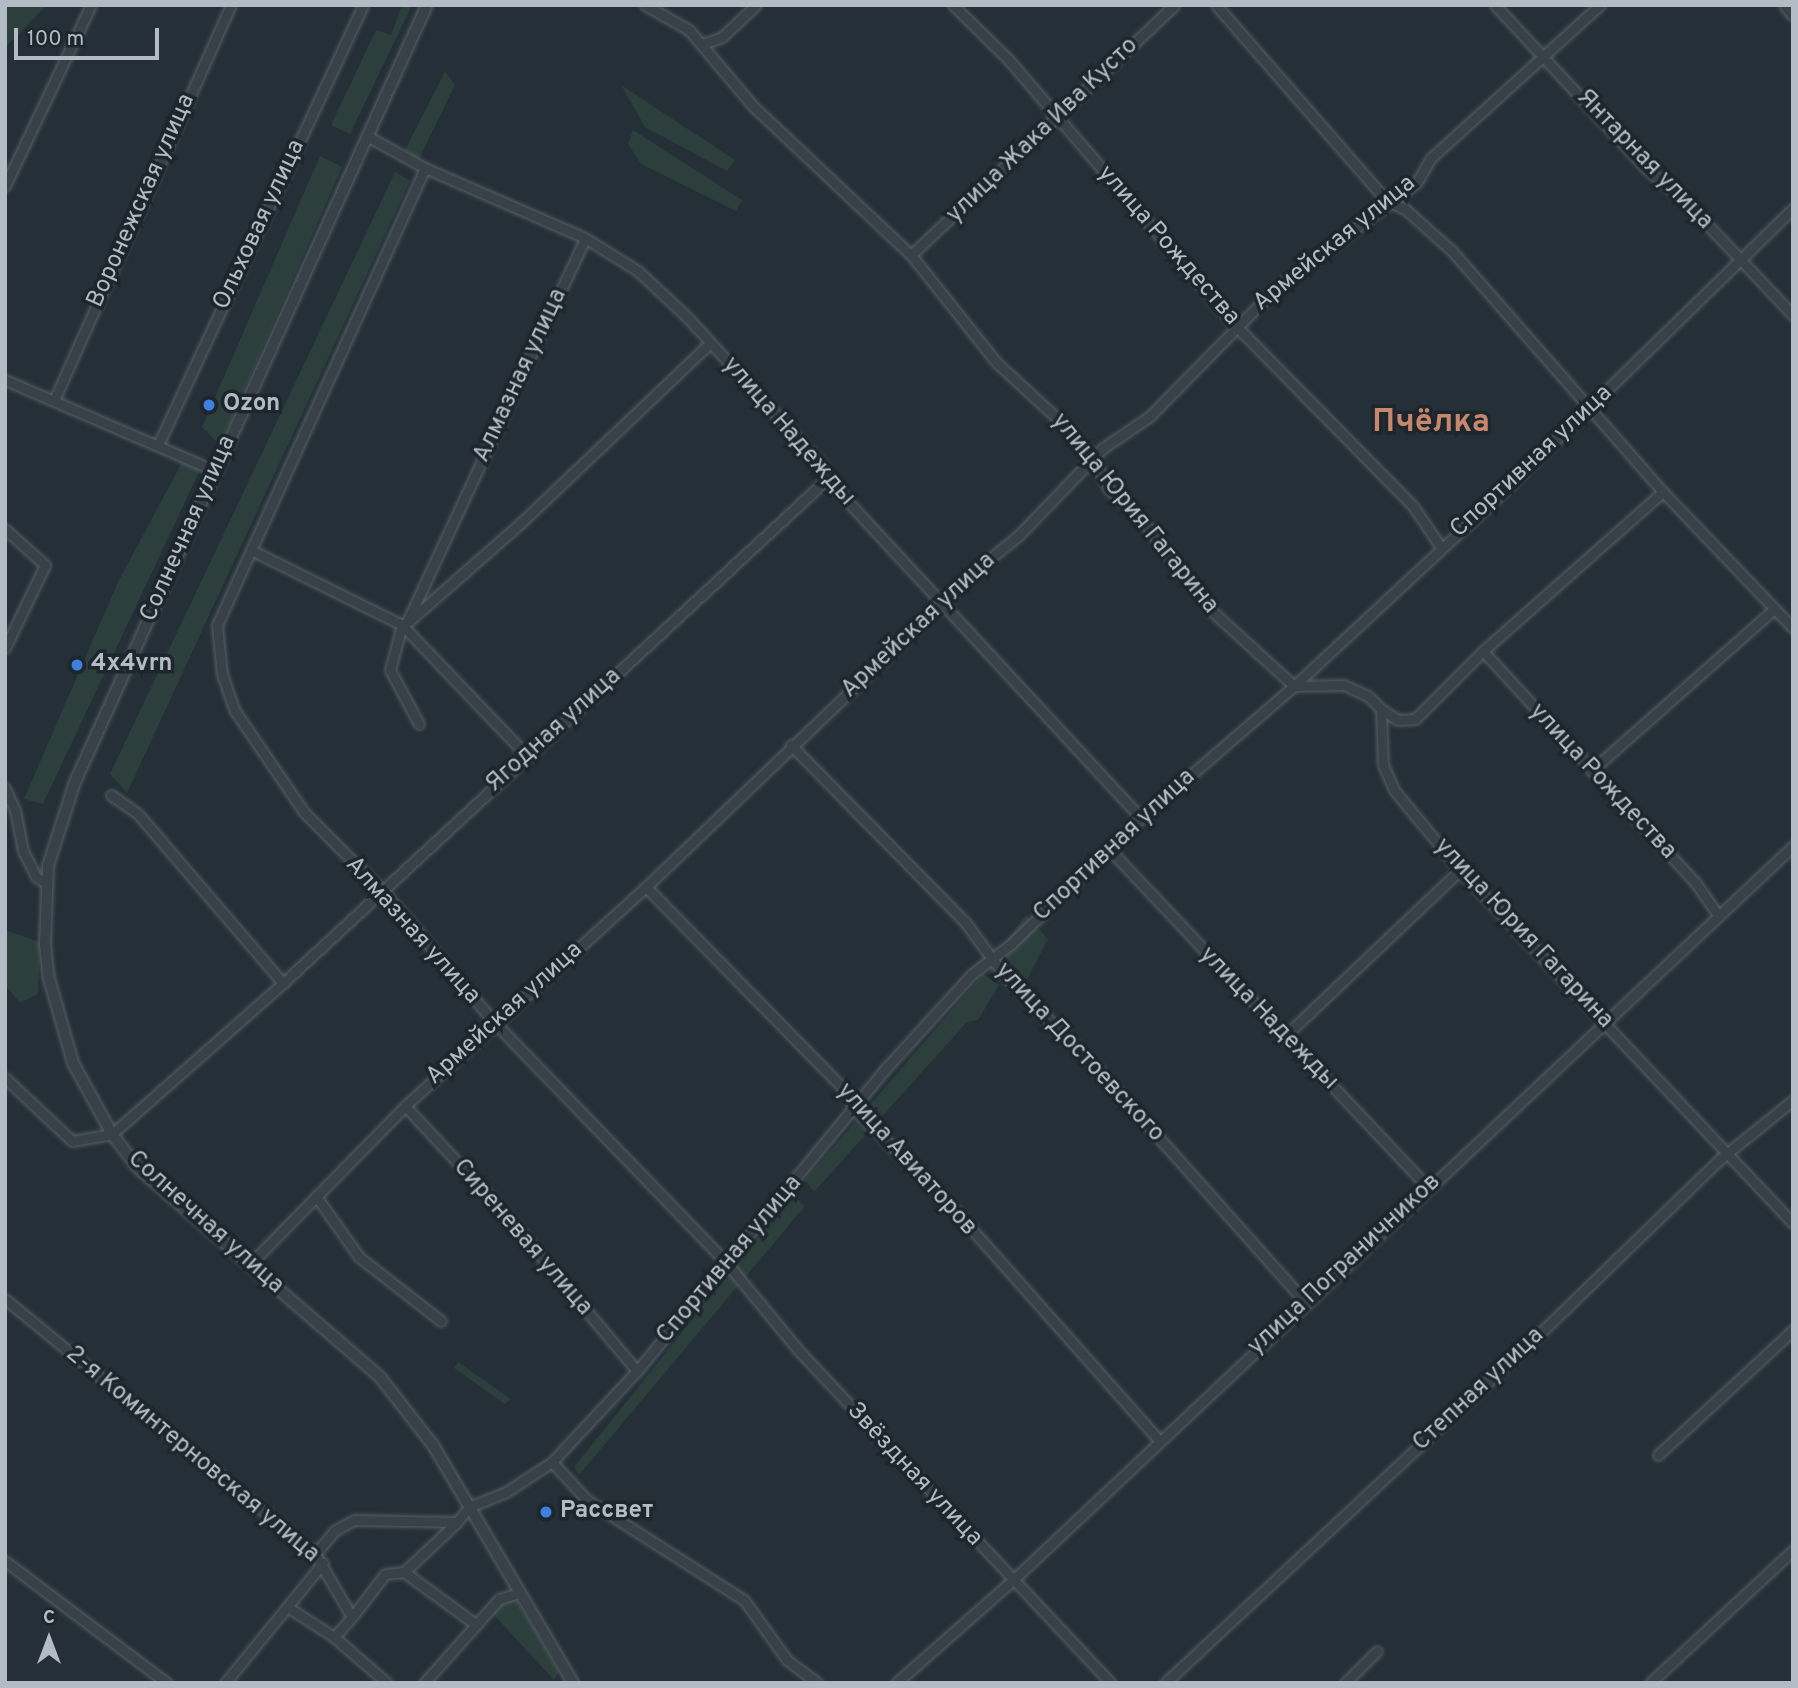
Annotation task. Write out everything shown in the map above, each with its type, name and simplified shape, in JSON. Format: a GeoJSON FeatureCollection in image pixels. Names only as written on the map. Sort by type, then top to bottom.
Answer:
{"type":"FeatureCollection","features":[{"type":"Feature","properties":{"kind":"street"},"geometry":{"type":"LineString","coordinates":[[5,186],[91,5]]}},
{"type":"Feature","properties":{"kind":"street","name":"Воронежская улица"},"geometry":{"type":"LineString","coordinates":[[55,398],[231,5]]}},
{"type":"Feature","properties":{"kind":"street","name":"Ольховая улица"},"geometry":{"type":"LineString","coordinates":[[158,445],[363,5]]}},
{"type":"Feature","properties":{"kind":"street","name":"Солнечная улица"},"geometry":{"type":"LineString","coordinates":[[427,5],[75,782],[51,851],[46,883],[46,954],[58,1014],[73,1063],[112,1134],[138,1168],[380,1377],[433,1446],[570,1681]]}},
{"type":"Feature","properties":{"kind":"street","name":"улица Юрия Гагарина"},"geometry":{"type":"LineString","coordinates":[[645,5],[690,30],[753,106],[911,255],[997,363],[1071,431],[1093,458],[1109,488],[1143,521],[1213,612],[1294,687]]}},
{"type":"Feature","properties":{"kind":"street"},"geometry":{"type":"LineString","coordinates":[[702,44],[722,37],[755,5]]}},
{"type":"Feature","properties":{"kind":"street","name":"улица Рождества"},"geometry":{"type":"LineString","coordinates":[[953,5],[1058,119],[1236,326],[1371,460],[1413,506],[1440,546]]}},
{"type":"Feature","properties":{"kind":"street","name":"улица Жака Ива Кусто"},"geometry":{"type":"LineString","coordinates":[[911,255],[1058,119],[1174,5]]}},
{"type":"Feature","properties":{"kind":"street"},"geometry":{"type":"LineString","coordinates":[[1216,5],[1387,201],[1405,209],[1452,251],[1663,492],[1793,628]]}},
{"type":"Feature","properties":{"kind":"street","name":"Янтарная улица"},"geometry":{"type":"LineString","coordinates":[[1495,5],[1647,169],[1686,202],[1793,315]]}},
{"type":"Feature","properties":{"kind":"street","name":"Армейская улица"},"geometry":{"type":"LineString","coordinates":[[249,1265],[405,1106],[494,1022],[646,887],[791,745],[1018,536],[1093,458],[1150,416],[1236,326],[1387,201],[1417,182],[1431,158],[1600,5]]}},
{"type":"Feature","properties":{"kind":"street"},"geometry":{"type":"LineString","coordinates":[[1784,5],[1793,16]]}},
{"type":"Feature","properties":{"kind":"street","name":"улица Надежды"},"geometry":{"type":"LineString","coordinates":[[367,136],[425,168],[585,238],[638,271],[710,343],[822,465],[827,479],[945,602],[1142,818]]}},
{"type":"Feature","properties":{"kind":"street","name":"Алмазная улица"},"geometry":{"type":"LineString","coordinates":[[425,168],[253,551],[217,625],[222,674],[231,699],[304,812],[379,891],[494,1022],[725,1261]]}},
{"type":"Feature","properties":{"kind":"street","name":"Спортивная улица"},"geometry":{"type":"LineString","coordinates":[[469,1507],[506,1492],[552,1462],[638,1371],[725,1261],[895,1058],[991,958],[1011,944],[1142,818],[1294,687],[1440,546],[1590,408],[1793,208]]}},
{"type":"Feature","properties":{"kind":"street","name":"Алмазная улица"},"geometry":{"type":"LineString","coordinates":[[419,724],[390,670],[405,624],[585,238]]}},
{"type":"Feature","properties":{"kind":"street"},"geometry":{"type":"LineString","coordinates":[[405,624],[524,520],[710,343]]}},
{"type":"Feature","properties":{"kind":"street"},"geometry":{"type":"LineString","coordinates":[[5,380],[55,398],[215,471]]}},
{"type":"Feature","properties":{"kind":"street","name":"Ягодная улица"},"geometry":{"type":"LineString","coordinates":[[112,1134],[283,983],[379,891],[827,479]]}},
{"type":"Feature","properties":{"kind":"street"},"geometry":{"type":"LineString","coordinates":[[1294,687],[1344,685],[1368,696],[1398,720],[1415,719],[1483,651],[1663,492]]}},
{"type":"Feature","properties":{"kind":"street"},"geometry":{"type":"LineString","coordinates":[[5,529],[45,565],[5,648]]}},
{"type":"Feature","properties":{"kind":"street"},"geometry":{"type":"LineString","coordinates":[[253,551],[405,624],[527,755]]}},
{"type":"Feature","properties":{"kind":"street"},"geometry":{"type":"LineString","coordinates":[[1591,771],[1774,609]]}},
{"type":"Feature","properties":{"kind":"street","name":"улица Рождества"},"geometry":{"type":"LineString","coordinates":[[1483,651],[1695,882],[1718,915]]}},
{"type":"Feature","properties":{"kind":"street","name":"улица Юрия Гагарина"},"geometry":{"type":"LineString","coordinates":[[1381,709],[1383,765],[1394,790],[1460,870],[1793,1223]]}},
{"type":"Feature","properties":{"kind":"street","name":"улица Достоевского"},"geometry":{"type":"LineString","coordinates":[[791,745],[965,922],[991,958],[1095,1066],[1306,1303]]}},
{"type":"Feature","properties":{"kind":"street"},"geometry":{"type":"LineString","coordinates":[[5,788],[15,810],[23,851],[36,877],[46,883]]}},
{"type":"Feature","properties":{"kind":"street"},"geometry":{"type":"LineString","coordinates":[[111,795],[138,814],[283,983]]}},
{"type":"Feature","properties":{"kind":"street","name":"улица Пограничников"},"geometry":{"type":"LineString","coordinates":[[896,1683],[1013,1580],[1793,846]]}},
{"type":"Feature","properties":{"kind":"street","name":"улица Надежды"},"geometry":{"type":"LineString","coordinates":[[1110,850],[1283,1038],[1427,1188]]}},
{"type":"Feature","properties":{"kind":"street"},"geometry":{"type":"LineString","coordinates":[[1283,1038],[1460,870]]}},
{"type":"Feature","properties":{"kind":"street","name":"улица Авиаторов"},"geometry":{"type":"LineString","coordinates":[[646,887],[846,1091],[854,1108],[952,1208],[1159,1440]]}},
{"type":"Feature","properties":{"kind":"street"},"geometry":{"type":"LineString","coordinates":[[5,1078],[72,1141],[112,1134]]}},
{"type":"Feature","properties":{"kind":"street","name":"Степная улица"},"geometry":{"type":"LineString","coordinates":[[1165,1683],[1727,1154],[1793,1100]]}},
{"type":"Feature","properties":{"kind":"street","name":"Сиреневая улица"},"geometry":{"type":"LineString","coordinates":[[405,1106],[502,1210],[638,1371]]}},
{"type":"Feature","properties":{"kind":"street"},"geometry":{"type":"LineString","coordinates":[[316,1196],[359,1257],[441,1321]]}},
{"type":"Feature","properties":{"kind":"street","name":"Звёздная улица"},"geometry":{"type":"LineString","coordinates":[[725,1261],[800,1352],[1111,1683]]}},
{"type":"Feature","properties":{"kind":"street","name":"2-я Коминтерновская улица"},"geometry":{"type":"LineString","coordinates":[[5,1299],[315,1554],[323,1563],[352,1617]]}},
{"type":"Feature","properties":{"kind":"street"},"geometry":{"type":"LineString","coordinates":[[1658,1455],[1793,1330]]}},
{"type":"Feature","properties":{"kind":"street"},"geometry":{"type":"LineString","coordinates":[[552,1462],[587,1500],[744,1600],[787,1660],[817,1683]]}},
{"type":"Feature","properties":{"kind":"street"},"geometry":{"type":"LineString","coordinates":[[334,1637],[385,1574],[404,1572],[457,1522],[469,1507]]}},
{"type":"Feature","properties":{"kind":"street"},"geometry":{"type":"LineString","coordinates":[[315,1554],[334,1531],[354,1520],[457,1522]]}},
{"type":"Feature","properties":{"kind":"street"},"geometry":{"type":"LineString","coordinates":[[1650,1683],[1793,1550]]}},
{"type":"Feature","properties":{"kind":"street"},"geometry":{"type":"LineString","coordinates":[[5,1561],[167,1683]]}},
{"type":"Feature","properties":{"kind":"street"},"geometry":{"type":"LineString","coordinates":[[225,1683],[289,1608],[323,1563]]}},
{"type":"Feature","properties":{"kind":"street"},"geometry":{"type":"LineString","coordinates":[[404,1572],[474,1623]]}},
{"type":"Feature","properties":{"kind":"street"},"geometry":{"type":"LineString","coordinates":[[424,1683],[474,1623],[499,1599],[519,1593]]}},
{"type":"Feature","properties":{"kind":"street"},"geometry":{"type":"LineString","coordinates":[[289,1608],[334,1637],[387,1683]]}},
{"type":"Feature","properties":{"kind":"street"},"geometry":{"type":"LineString","coordinates":[[1345,1683],[1377,1651]]}},
{"type":"Feature","properties":{"kind":"green space"},"geometry":{"type":"Polygon","coordinates":[[[5,5],[47,5],[5,48],[5,5]]]}},
{"type":"Feature","properties":{"kind":"green space"},"geometry":{"type":"Polygon","coordinates":[[[402,5],[412,5],[350,134],[331,125],[376,30],[391,35],[402,5]]]}},
{"type":"Feature","properties":{"kind":"green space"},"geometry":{"type":"Polygon","coordinates":[[[445,71],[455,85],[419,159],[405,150],[445,71]]]}},
{"type":"Feature","properties":{"kind":"green space"},"geometry":{"type":"Polygon","coordinates":[[[621,85],[735,160],[727,171],[645,127],[621,85]]]}},
{"type":"Feature","properties":{"kind":"green space"},"geometry":{"type":"Polygon","coordinates":[[[633,130],[742,200],[736,211],[641,164],[628,144],[633,130]]]}},
{"type":"Feature","properties":{"kind":"green space"},"geometry":{"type":"Polygon","coordinates":[[[320,156],[342,167],[220,445],[202,427],[320,156]]]}},
{"type":"Feature","properties":{"kind":"green space"},"geometry":{"type":"Polygon","coordinates":[[[395,172],[410,181],[127,793],[110,774],[395,172]]]}},
{"type":"Feature","properties":{"kind":"green space"},"geometry":{"type":"Polygon","coordinates":[[[186,455],[201,468],[43,804],[24,799],[118,582],[186,455]]]}},
{"type":"Feature","properties":{"kind":"green space"},"geometry":{"type":"Polygon","coordinates":[[[1026,915],[1048,939],[1024,986],[1014,987],[996,955],[1026,915]]]}},
{"type":"Feature","properties":{"kind":"green space"},"geometry":{"type":"Polygon","coordinates":[[[5,930],[40,942],[38,994],[20,1003],[5,985],[5,930]]]}},
{"type":"Feature","properties":{"kind":"green space"},"geometry":{"type":"Polygon","coordinates":[[[983,974],[999,985],[978,1020],[967,1022],[814,1192],[805,1180],[983,974]]]}},
{"type":"Feature","properties":{"kind":"green space"},"geometry":{"type":"Polygon","coordinates":[[[792,1195],[805,1206],[579,1475],[574,1467],[792,1195]]]}},
{"type":"Feature","properties":{"kind":"green space"},"geometry":{"type":"Polygon","coordinates":[[[458,1362],[511,1399],[505,1404],[454,1368],[458,1362]]]}},
{"type":"Feature","properties":{"kind":"green space"},"geometry":{"type":"Polygon","coordinates":[[[515,1598],[559,1672],[554,1680],[493,1614],[501,1604],[515,1598]]]}},
{"type":"Feature","properties":{"kind":"place","name":"Ozon"},"geometry":{"type":"Point","coordinates":[209,405]}},
{"type":"Feature","properties":{"kind":"place","name":"4x4vrn"},"geometry":{"type":"Point","coordinates":[77,665]}},
{"type":"Feature","properties":{"kind":"place","name":"Рассвет"},"geometry":{"type":"Point","coordinates":[546,1512]}},
{"type":"Feature","properties":{"kind":"district","name":"Пчёлка"},"geometry":{"type":"Point","coordinates":[1431,423]}}]}
